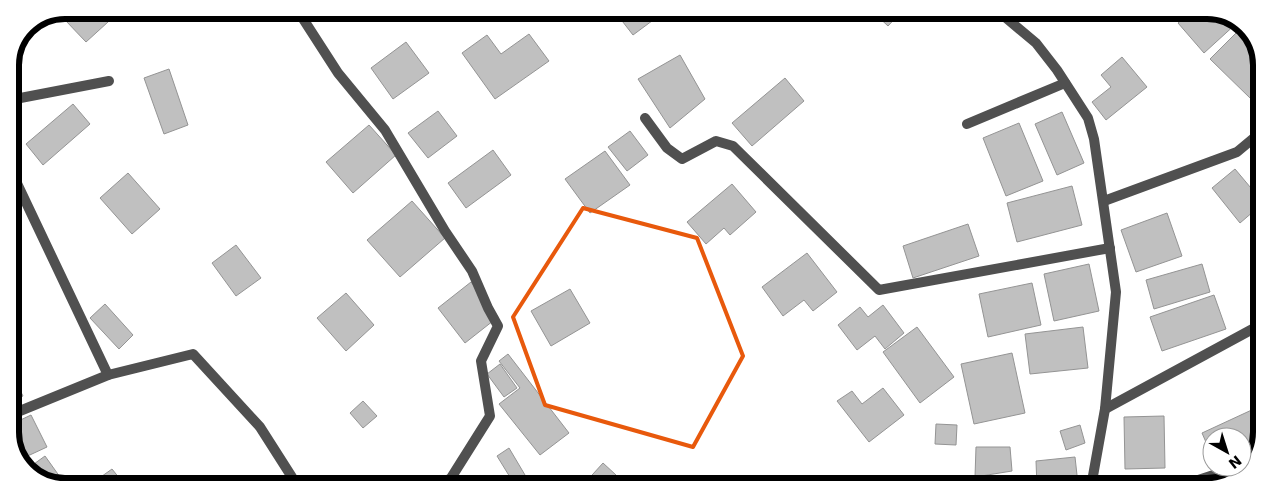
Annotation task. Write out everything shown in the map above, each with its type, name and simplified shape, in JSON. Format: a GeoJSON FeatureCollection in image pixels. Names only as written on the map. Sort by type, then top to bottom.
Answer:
{"type":"FeatureCollection","features":[{"type":"Feature","properties":{"kind":"street"},"geometry":{"type":"LineString","coordinates":[[303,19],[338,73],[385,130],[445,231],[472,271],[498,326],[481,360],[490,416],[450,478]]}},
{"type":"Feature","properties":{"kind":"street"},"geometry":{"type":"LineString","coordinates":[[1008,19],[1036,42],[1057,70],[1088,118],[1094,139],[1116,292],[1105,410],[1092,478]]}},
{"type":"Feature","properties":{"kind":"street"},"geometry":{"type":"LineString","coordinates":[[19,98],[110,81]]}},
{"type":"Feature","properties":{"kind":"street"},"geometry":{"type":"LineString","coordinates":[[967,124],[1065,83]]}},
{"type":"Feature","properties":{"kind":"street"},"geometry":{"type":"LineString","coordinates":[[645,118],[667,148],[682,159],[716,142],[733,146],[879,290],[1110,248]]}},
{"type":"Feature","properties":{"kind":"street"},"geometry":{"type":"LineString","coordinates":[[1104,201],[1237,152],[1253,139]]}},
{"type":"Feature","properties":{"kind":"street"},"geometry":{"type":"LineString","coordinates":[[19,188],[108,375]]}},
{"type":"Feature","properties":{"kind":"street"},"geometry":{"type":"LineString","coordinates":[[1105,410],[1253,329]]}},
{"type":"Feature","properties":{"kind":"street"},"geometry":{"type":"LineString","coordinates":[[19,411],[108,375],[193,354],[260,427],[292,478]]}},
{"type":"Feature","properties":{"kind":"highlighted area"},"geometry":{"type":"Polygon","coordinates":[[[583,208],[697,238],[743,356],[693,447],[545,405],[513,317],[583,208]]]}},
{"type":"Feature","properties":{"kind":"building"},"geometry":{"type":"Polygon","coordinates":[[[68,19],[111,19],[86,42],[66,21],[68,19]]]}},
{"type":"Feature","properties":{"kind":"building"},"geometry":{"type":"Polygon","coordinates":[[[621,19],[655,19],[633,35],[621,19]]]}},
{"type":"Feature","properties":{"kind":"building"},"geometry":{"type":"Polygon","coordinates":[[[880,19],[894,19],[888,26],[880,19]]]}},
{"type":"Feature","properties":{"kind":"building"},"geometry":{"type":"Polygon","coordinates":[[[1182,19],[1213,19],[1228,23],[1233,27],[1204,53],[1178,23],[1182,19]]]}},
{"type":"Feature","properties":{"kind":"building"},"geometry":{"type":"Polygon","coordinates":[[[1238,31],[1240,32],[1251,50],[1253,95],[1250,98],[1210,59],[1238,31]]]}},
{"type":"Feature","properties":{"kind":"building"},"geometry":{"type":"Polygon","coordinates":[[[529,34],[549,61],[495,99],[462,53],[487,35],[501,54],[529,34]]]}},
{"type":"Feature","properties":{"kind":"building"},"geometry":{"type":"Polygon","coordinates":[[[406,42],[429,73],[393,99],[371,68],[406,42]]]}},
{"type":"Feature","properties":{"kind":"building"},"geometry":{"type":"Polygon","coordinates":[[[680,55],[705,99],[670,128],[638,79],[680,55]]]}},
{"type":"Feature","properties":{"kind":"building"},"geometry":{"type":"Polygon","coordinates":[[[1122,57],[1147,87],[1106,120],[1092,102],[1111,87],[1101,75],[1122,57]]]}},
{"type":"Feature","properties":{"kind":"building"},"geometry":{"type":"Polygon","coordinates":[[[169,69],[188,125],[164,134],[144,78],[169,69]]]}},
{"type":"Feature","properties":{"kind":"building"},"geometry":{"type":"Polygon","coordinates":[[[785,78],[804,101],[752,146],[732,123],[785,78]]]}},
{"type":"Feature","properties":{"kind":"building"},"geometry":{"type":"Polygon","coordinates":[[[73,104],[90,124],[43,165],[26,144],[73,104]]]}},
{"type":"Feature","properties":{"kind":"building"},"geometry":{"type":"Polygon","coordinates":[[[438,111],[457,136],[428,158],[408,133],[438,111]]]}},
{"type":"Feature","properties":{"kind":"building"},"geometry":{"type":"Polygon","coordinates":[[[1062,112],[1084,163],[1057,175],[1035,124],[1062,112]]]}},
{"type":"Feature","properties":{"kind":"building"},"geometry":{"type":"Polygon","coordinates":[[[1019,123],[1043,181],[1006,196],[983,138],[1019,123]]]}},
{"type":"Feature","properties":{"kind":"building"},"geometry":{"type":"Polygon","coordinates":[[[369,125],[396,155],[353,193],[326,162],[369,125]]]}},
{"type":"Feature","properties":{"kind":"building"},"geometry":{"type":"Polygon","coordinates":[[[630,131],[648,155],[627,171],[608,147],[630,131]]]}},
{"type":"Feature","properties":{"kind":"building"},"geometry":{"type":"Polygon","coordinates":[[[493,150],[511,175],[466,208],[448,183],[493,150]]]}},
{"type":"Feature","properties":{"kind":"building"},"geometry":{"type":"Polygon","coordinates":[[[605,151],[630,185],[590,213],[565,179],[605,151]]]}},
{"type":"Feature","properties":{"kind":"building"},"geometry":{"type":"Polygon","coordinates":[[[1235,169],[1253,190],[1253,212],[1240,223],[1212,188],[1235,169]]]}},
{"type":"Feature","properties":{"kind":"building"},"geometry":{"type":"Polygon","coordinates":[[[128,173],[160,209],[132,234],[100,198],[128,173]]]}},
{"type":"Feature","properties":{"kind":"building"},"geometry":{"type":"Polygon","coordinates":[[[732,184],[756,212],[730,235],[724,228],[706,244],[687,222],[732,184]]]}},
{"type":"Feature","properties":{"kind":"building"},"geometry":{"type":"Polygon","coordinates":[[[1072,186],[1082,225],[1017,242],[1007,203],[1072,186]]]}},
{"type":"Feature","properties":{"kind":"building"},"geometry":{"type":"Polygon","coordinates":[[[412,201],[445,238],[400,277],[367,240],[412,201]]]}},
{"type":"Feature","properties":{"kind":"building"},"geometry":{"type":"Polygon","coordinates":[[[1167,213],[1182,256],[1136,272],[1121,230],[1167,213]]]}},
{"type":"Feature","properties":{"kind":"building"},"geometry":{"type":"Polygon","coordinates":[[[968,224],[979,256],[913,278],[903,246],[968,224]]]}},
{"type":"Feature","properties":{"kind":"building"},"geometry":{"type":"Polygon","coordinates":[[[236,245],[261,278],[236,296],[212,263],[236,245]]]}},
{"type":"Feature","properties":{"kind":"building"},"geometry":{"type":"Polygon","coordinates":[[[807,253],[837,292],[813,311],[804,300],[783,316],[762,287],[807,253]]]}},
{"type":"Feature","properties":{"kind":"building"},"geometry":{"type":"Polygon","coordinates":[[[1089,264],[1099,311],[1054,321],[1044,274],[1089,264]]]}},
{"type":"Feature","properties":{"kind":"building"},"geometry":{"type":"Polygon","coordinates":[[[1202,264],[1210,292],[1154,309],[1146,280],[1202,264]]]}},
{"type":"Feature","properties":{"kind":"building"},"geometry":{"type":"Polygon","coordinates":[[[471,282],[498,317],[465,343],[438,308],[471,282]]]}},
{"type":"Feature","properties":{"kind":"building"},"geometry":{"type":"Polygon","coordinates":[[[1032,283],[1041,325],[988,337],[979,294],[1032,283]]]}},
{"type":"Feature","properties":{"kind":"building"},"geometry":{"type":"Polygon","coordinates":[[[570,289],[590,323],[551,346],[531,311],[570,289]]]}},
{"type":"Feature","properties":{"kind":"building"},"geometry":{"type":"Polygon","coordinates":[[[346,293],[374,325],[346,351],[317,318],[346,293]]]}},
{"type":"Feature","properties":{"kind":"building"},"geometry":{"type":"Polygon","coordinates":[[[1214,295],[1226,329],[1162,351],[1150,317],[1214,295]]]}},
{"type":"Feature","properties":{"kind":"building"},"geometry":{"type":"Polygon","coordinates":[[[105,304],[133,335],[119,349],[90,318],[105,304]]]}},
{"type":"Feature","properties":{"kind":"building"},"geometry":{"type":"Polygon","coordinates":[[[883,305],[904,333],[885,349],[875,336],[857,350],[838,325],[860,307],[868,317],[883,305]]]}},
{"type":"Feature","properties":{"kind":"building"},"geometry":{"type":"Polygon","coordinates":[[[917,327],[954,377],[920,403],[883,352],[917,327]]]}},
{"type":"Feature","properties":{"kind":"building"},"geometry":{"type":"Polygon","coordinates":[[[1083,327],[1088,368],[1030,374],[1025,334],[1083,327]]]}},
{"type":"Feature","properties":{"kind":"building"},"geometry":{"type":"Polygon","coordinates":[[[1012,353],[1025,413],[974,424],[961,364],[1012,353]]]}},
{"type":"Feature","properties":{"kind":"building"},"geometry":{"type":"Polygon","coordinates":[[[508,354],[569,433],[540,455],[499,404],[520,388],[499,361],[508,354]]]}},
{"type":"Feature","properties":{"kind":"building"},"geometry":{"type":"Polygon","coordinates":[[[500,364],[517,388],[504,397],[487,374],[500,364]]]}},
{"type":"Feature","properties":{"kind":"building"},"geometry":{"type":"Polygon","coordinates":[[[19,388],[23,396],[19,398],[19,388]]]}},
{"type":"Feature","properties":{"kind":"building"},"geometry":{"type":"Polygon","coordinates":[[[883,388],[904,415],[869,442],[837,401],[852,391],[862,404],[883,388]]]}},
{"type":"Feature","properties":{"kind":"building"},"geometry":{"type":"Polygon","coordinates":[[[363,401],[377,416],[363,428],[350,413],[363,401]]]}},
{"type":"Feature","properties":{"kind":"building"},"geometry":{"type":"Polygon","coordinates":[[[1253,409],[1252,441],[1252,427],[1215,427],[1253,409]]]}},
{"type":"Feature","properties":{"kind":"building"},"geometry":{"type":"Polygon","coordinates":[[[31,415],[47,447],[26,457],[21,447],[19,421],[31,415]]]}},
{"type":"Feature","properties":{"kind":"building"},"geometry":{"type":"Polygon","coordinates":[[[1164,416],[1165,468],[1125,469],[1124,417],[1164,416]]]}},
{"type":"Feature","properties":{"kind":"building"},"geometry":{"type":"Polygon","coordinates":[[[936,424],[957,425],[956,445],[935,444],[936,424]]]}},
{"type":"Feature","properties":{"kind":"building"},"geometry":{"type":"Polygon","coordinates":[[[1080,425],[1085,443],[1066,450],[1060,431],[1080,425]]]}},
{"type":"Feature","properties":{"kind":"building"},"geometry":{"type":"Polygon","coordinates":[[[976,447],[1010,447],[1012,471],[975,477],[976,447]]]}},
{"type":"Feature","properties":{"kind":"building"},"geometry":{"type":"Polygon","coordinates":[[[509,448],[525,475],[520,478],[511,478],[497,456],[509,448]]]}},
{"type":"Feature","properties":{"kind":"building"},"geometry":{"type":"Polygon","coordinates":[[[45,456],[61,478],[44,474],[32,465],[45,456]]]}},
{"type":"Feature","properties":{"kind":"building"},"geometry":{"type":"Polygon","coordinates":[[[1075,457],[1077,478],[1037,478],[1036,461],[1075,457]]]}},
{"type":"Feature","properties":{"kind":"building"},"geometry":{"type":"Polygon","coordinates":[[[603,463],[616,475],[614,478],[589,478],[603,463]]]}},
{"type":"Feature","properties":{"kind":"building"},"geometry":{"type":"Polygon","coordinates":[[[112,469],[119,478],[99,478],[112,469]]]}}]}
